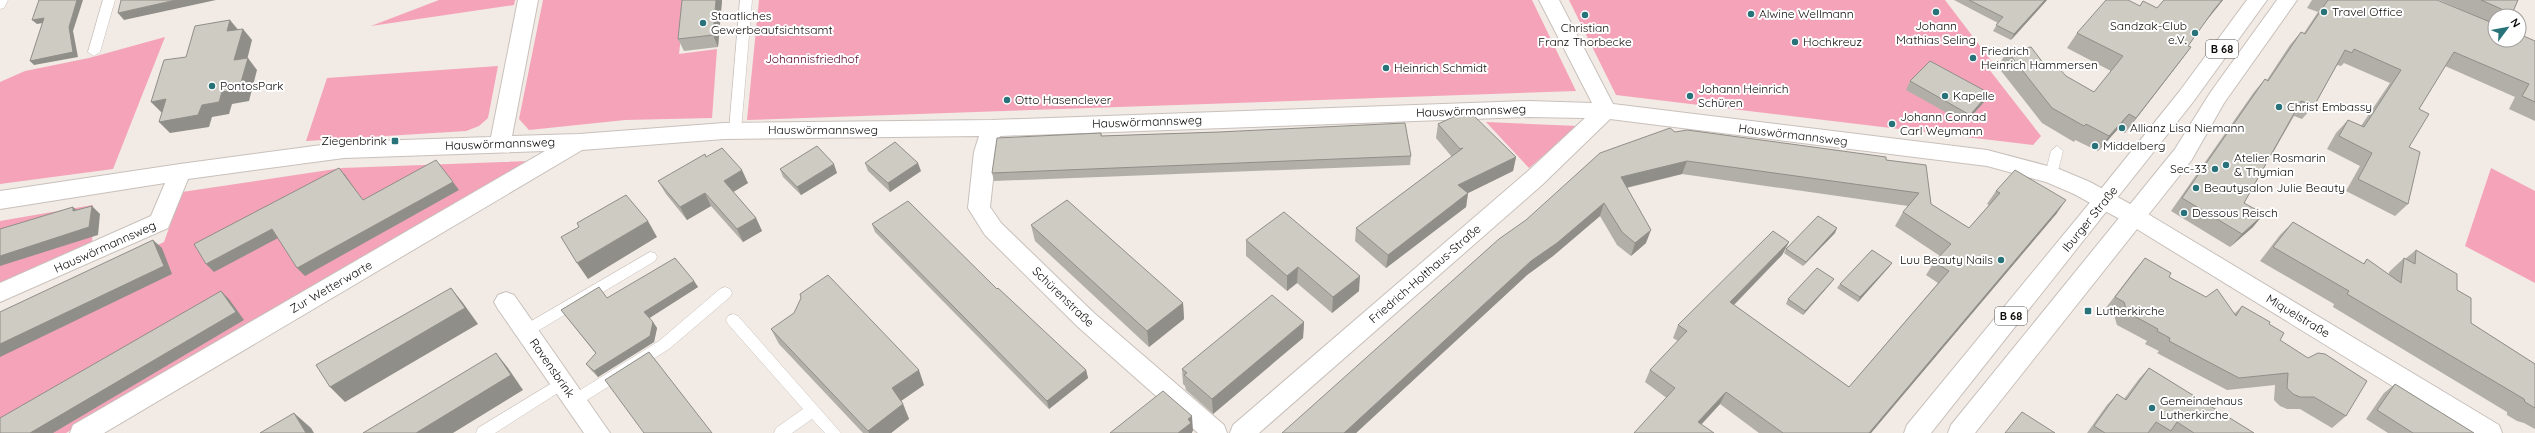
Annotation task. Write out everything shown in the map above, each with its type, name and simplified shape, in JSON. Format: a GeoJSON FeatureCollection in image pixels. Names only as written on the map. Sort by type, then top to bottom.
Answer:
{"type":"FeatureCollection","features":[{"type":"Feature","properties":{"kind":"street"},"geometry":{"type":"LineString","coordinates":[[500,144],[528,0]]}},
{"type":"Feature","properties":{"kind":"street"},"geometry":{"type":"LineString","coordinates":[[1549,0],[1606,111]]}},
{"type":"Feature","properties":{"kind":"street","name":"Iburger Straße"},"geometry":{"type":"LineString","coordinates":[[1916,433],[2105,200],[2186,97],[2257,0]]}},
{"type":"Feature","properties":{"kind":"street","name":"B 68"},"geometry":{"type":"LineString","coordinates":[[1960,433],[2135,217],[2183,155],[2217,98],[2287,0]]}},
{"type":"Feature","properties":{"kind":"street","name":"Hauswörmannsweg"},"geometry":{"type":"LineString","coordinates":[[0,200],[180,172],[344,150],[579,142],[735,131],[992,128],[1529,109],[1606,111],[1987,158],[2051,175],[2105,200]]}},
{"type":"Feature","properties":{"kind":"street","name":"Friedrich-Holthaus-Straße"},"geometry":{"type":"LineString","coordinates":[[1242,433],[1535,178],[1606,111]]}},
{"type":"Feature","properties":{"kind":"street","name":"Schürenstraße"},"geometry":{"type":"LineString","coordinates":[[992,128],[984,152],[979,208],[993,229],[1086,320],[1215,433]]}},
{"type":"Feature","properties":{"kind":"street","name":"Zur Wetterwarte"},"geometry":{"type":"LineString","coordinates":[[82,433],[579,142]]}},
{"type":"Feature","properties":{"kind":"street","name":"Hauswörmannsweg"},"geometry":{"type":"LineString","coordinates":[[0,293],[160,222],[180,172]]}},
{"type":"Feature","properties":{"kind":"street","name":"Miquelstraße"},"geometry":{"type":"LineString","coordinates":[[2105,200],[2490,433]]}},
{"type":"Feature","properties":{"kind":"street","name":"Ravensbrink"},"geometry":{"type":"LineString","coordinates":[[506,302],[598,433]]}},
{"type":"Feature","properties":{"kind":"lane"},"geometry":{"type":"LineString","coordinates":[[0,5],[2,0]]}},
{"type":"Feature","properties":{"kind":"lane"},"geometry":{"type":"LineString","coordinates":[[94,52],[109,0]]}},
{"type":"Feature","properties":{"kind":"lane"},"geometry":{"type":"LineString","coordinates":[[735,131],[746,0]]}},
{"type":"Feature","properties":{"kind":"lane"},"geometry":{"type":"LineString","coordinates":[[2051,175],[2057,151]]}},
{"type":"Feature","properties":{"kind":"lane"},"geometry":{"type":"LineString","coordinates":[[526,331],[650,257]]}},
{"type":"Feature","properties":{"kind":"lane"},"geometry":{"type":"LineString","coordinates":[[483,433],[664,345],[725,293]]}},
{"type":"Feature","properties":{"kind":"lane"},"geometry":{"type":"LineString","coordinates":[[733,320],[834,433]]}},
{"type":"Feature","properties":{"kind":"lane"},"geometry":{"type":"LineString","coordinates":[[781,433],[813,410]]}},
{"type":"Feature","properties":{"kind":"green space"},"geometry":{"type":"Polygon","coordinates":[[[439,0],[515,0],[514,5],[371,26],[439,0]]]}},
{"type":"Feature","properties":{"kind":"green space"},"geometry":{"type":"Polygon","coordinates":[[[543,0],[685,0],[679,54],[717,49],[712,118],[625,120],[529,130],[519,119],[543,0]]]}},
{"type":"Feature","properties":{"kind":"green space","name":"Johannisfriedhof"},"geometry":{"type":"Polygon","coordinates":[[[759,0],[1532,0],[1576,91],[747,120],[759,0]]]}},
{"type":"Feature","properties":{"kind":"green space"},"geometry":{"type":"Polygon","coordinates":[[[1569,0],[1945,0],[1996,67],[1988,68],[2041,136],[2033,145],[1616,95],[1569,0]]]}},
{"type":"Feature","properties":{"kind":"green space"},"geometry":{"type":"Polygon","coordinates":[[[165,37],[113,169],[0,184],[0,82],[25,71],[89,58],[165,37]]]}},
{"type":"Feature","properties":{"kind":"green space"},"geometry":{"type":"Polygon","coordinates":[[[498,66],[488,118],[479,126],[466,131],[306,141],[327,78],[498,66]]]}},
{"type":"Feature","properties":{"kind":"green space"},"geometry":{"type":"Polygon","coordinates":[[[1486,122],[1578,126],[1529,168],[1486,122]]]}},
{"type":"Feature","properties":{"kind":"green space"},"geometry":{"type":"Polygon","coordinates":[[[531,161],[66,433],[0,433],[0,320],[164,242],[182,192],[342,168],[531,161]]]}},
{"type":"Feature","properties":{"kind":"green space"},"geometry":{"type":"Polygon","coordinates":[[[2491,168],[2535,191],[2535,283],[2465,246],[2491,168]]]}},
{"type":"Feature","properties":{"kind":"green space"},"geometry":{"type":"Polygon","coordinates":[[[93,205],[92,248],[0,287],[0,221],[93,205]]]}},
{"type":"Feature","properties":{"kind":"building"},"geometry":{"type":"Polygon","coordinates":[[[39,0],[77,0],[69,27],[73,52],[30,61],[44,18],[32,20],[39,0]]]}},
{"type":"Feature","properties":{"kind":"building"},"geometry":{"type":"Polygon","coordinates":[[[121,0],[176,0],[118,13],[121,0]]]}},
{"type":"Feature","properties":{"kind":"building","name":"Staatliches Gewerbeaufsichtsamt"},"geometry":{"type":"Polygon","coordinates":[[[682,0],[716,0],[713,35],[678,39],[682,0]]]}},
{"type":"Feature","properties":{"kind":"building"},"geometry":{"type":"Polygon","coordinates":[[[1969,0],[2045,0],[2014,34],[1996,25],[2003,17],[1969,0]]]}},
{"type":"Feature","properties":{"kind":"building"},"geometry":{"type":"Polygon","coordinates":[[[2106,0],[2128,0],[2140,6],[2143,1],[2157,8],[2164,0],[2222,0],[2188,46],[2191,47],[2136,118],[2129,114],[2109,136],[2086,124],[2084,126],[2052,108],[2007,51],[2031,47],[2047,68],[2057,66],[2066,76],[2094,92],[2123,56],[2077,33],[2106,0]]]}},
{"type":"Feature","properties":{"kind":"building"},"geometry":{"type":"Polygon","coordinates":[[[2328,0],[2437,0],[2487,21],[2487,48],[2527,48],[2527,38],[2535,41],[2535,102],[2522,96],[2529,84],[2454,52],[2419,109],[2429,114],[2409,147],[2420,152],[2408,204],[2358,179],[2372,153],[2339,136],[2348,120],[2364,127],[2401,70],[2354,49],[2352,53],[2345,50],[2314,106],[2301,101],[2244,203],[2264,214],[2242,234],[2182,198],[2265,79],[2268,81],[2301,32],[2305,34],[2328,0]]]}},
{"type":"Feature","properties":{"kind":"building"},"geometry":{"type":"Polygon","coordinates":[[[2481,0],[2518,0],[2514,8],[2499,8],[2481,0]]]}},
{"type":"Feature","properties":{"kind":"building","name":"PontosPark"},"geometry":{"type":"Polygon","coordinates":[[[230,20],[227,31],[243,29],[234,60],[248,58],[239,89],[222,92],[219,102],[202,105],[198,115],[159,122],[166,99],[151,102],[164,60],[186,57],[195,26],[230,20]]]}},
{"type":"Feature","properties":{"kind":"building","name":"Kapelle"},"geometry":{"type":"Polygon","coordinates":[[[1930,61],[1989,93],[1970,115],[1910,81],[1930,61]]]}},
{"type":"Feature","properties":{"kind":"building"},"geometry":{"type":"Polygon","coordinates":[[[1468,110],[1516,157],[1458,185],[1468,193],[1388,255],[1356,228],[1463,148],[1460,149],[1438,124],[1468,110]]]}},
{"type":"Feature","properties":{"kind":"building"},"geometry":{"type":"Polygon","coordinates":[[[1405,123],[1411,156],[992,173],[997,138],[1101,133],[1101,136],[1219,132],[1405,123]]]}},
{"type":"Feature","properties":{"kind":"building"},"geometry":{"type":"Polygon","coordinates":[[[1670,128],[1675,132],[1687,130],[1886,157],[1886,160],[1926,165],[1931,204],[1969,228],[2000,193],[1996,191],[2015,170],[2066,200],[1869,433],[1783,433],[1726,392],[1698,422],[1714,433],[1634,433],[1675,388],[1650,370],[1687,331],[1678,325],[1773,231],[1789,242],[1730,302],[1849,387],[1949,271],[1934,262],[1951,244],[1903,212],[1919,193],[1687,161],[1621,177],[1651,230],[1635,243],[1622,232],[1604,203],[1557,243],[1531,261],[1344,433],[1282,433],[1499,239],[1526,220],[1600,153],[1670,128]]]}},
{"type":"Feature","properties":{"kind":"building"},"geometry":{"type":"Polygon","coordinates":[[[895,142],[918,163],[888,183],[865,163],[895,142]]]}},
{"type":"Feature","properties":{"kind":"building"},"geometry":{"type":"Polygon","coordinates":[[[817,146],[834,164],[797,187],[780,169],[817,146]]]}},
{"type":"Feature","properties":{"kind":"building"},"geometry":{"type":"Polygon","coordinates":[[[722,148],[742,170],[724,181],[756,218],[737,229],[705,193],[680,207],[658,181],[705,154],[706,157],[722,148]]]}},
{"type":"Feature","properties":{"kind":"building"},"geometry":{"type":"Polygon","coordinates":[[[436,160],[453,182],[297,268],[272,229],[206,264],[194,244],[339,168],[363,200],[436,160]]]}},
{"type":"Feature","properties":{"kind":"building"},"geometry":{"type":"Polygon","coordinates":[[[626,195],[648,221],[577,263],[561,237],[579,227],[577,223],[626,195]]]}},
{"type":"Feature","properties":{"kind":"building"},"geometry":{"type":"Polygon","coordinates":[[[1067,200],[1183,303],[1147,331],[1031,225],[1067,200]]]}},
{"type":"Feature","properties":{"kind":"building"},"geometry":{"type":"Polygon","coordinates":[[[908,201],[997,289],[998,288],[1086,370],[1047,401],[872,224],[908,201]]]}},
{"type":"Feature","properties":{"kind":"building"},"geometry":{"type":"Polygon","coordinates":[[[92,206],[89,227],[0,256],[0,229],[73,207],[73,211],[92,206]]]}},
{"type":"Feature","properties":{"kind":"building"},"geometry":{"type":"Polygon","coordinates":[[[1284,212],[1360,276],[1333,297],[1298,267],[1287,276],[1246,240],[1284,212]]]}},
{"type":"Feature","properties":{"kind":"building"},"geometry":{"type":"Polygon","coordinates":[[[1818,216],[1837,228],[1806,262],[1786,249],[1818,216]]]}},
{"type":"Feature","properties":{"kind":"building"},"geometry":{"type":"Polygon","coordinates":[[[2293,222],[2364,264],[2367,259],[2401,283],[2404,258],[2415,264],[2416,250],[2457,274],[2457,290],[2471,298],[2471,323],[2535,364],[2535,408],[2525,402],[2524,399],[2347,294],[2349,291],[2273,247],[2293,222]]]}},
{"type":"Feature","properties":{"kind":"building"},"geometry":{"type":"Polygon","coordinates":[[[153,240],[164,266],[0,344],[0,312],[153,240]]]}},
{"type":"Feature","properties":{"kind":"building"},"geometry":{"type":"Polygon","coordinates":[[[1872,250],[1892,263],[1860,297],[1840,284],[1872,250]]]}},
{"type":"Feature","properties":{"kind":"building"},"geometry":{"type":"Polygon","coordinates":[[[675,258],[694,281],[644,312],[653,322],[650,336],[594,371],[586,364],[596,353],[561,310],[599,287],[607,298],[675,258]]]}},
{"type":"Feature","properties":{"kind":"building"},"geometry":{"type":"Polygon","coordinates":[[[2145,258],[2171,273],[2169,277],[2206,297],[2217,289],[2236,316],[2242,306],[2270,322],[2269,324],[2284,333],[2280,340],[2308,358],[2318,353],[2325,354],[2367,381],[2346,416],[2314,397],[2300,397],[2293,394],[2287,388],[2288,373],[2239,378],[2169,341],[2170,338],[2157,331],[2158,329],[2127,312],[2124,302],[2115,297],[2145,258]]]}},
{"type":"Feature","properties":{"kind":"building"},"geometry":{"type":"Polygon","coordinates":[[[1817,268],[1834,279],[1805,311],[1788,299],[1817,268]]]}},
{"type":"Feature","properties":{"kind":"building"},"geometry":{"type":"Polygon","coordinates":[[[828,275],[919,370],[892,388],[903,404],[868,431],[771,329],[794,313],[801,298],[800,294],[828,275]]]}},
{"type":"Feature","properties":{"kind":"building"},"geometry":{"type":"Polygon","coordinates":[[[451,288],[465,308],[330,387],[316,365],[451,288]]]}},
{"type":"Feature","properties":{"kind":"building"},"geometry":{"type":"Polygon","coordinates":[[[221,291],[236,312],[30,433],[0,433],[0,418],[221,291]]]}},
{"type":"Feature","properties":{"kind":"building"},"geometry":{"type":"Polygon","coordinates":[[[1272,295],[1304,322],[1212,399],[1184,375],[1187,373],[1182,369],[1272,295]]]}},
{"type":"Feature","properties":{"kind":"building"},"geometry":{"type":"Polygon","coordinates":[[[649,352],[712,433],[644,433],[605,380],[649,352]]]}},
{"type":"Feature","properties":{"kind":"building"},"geometry":{"type":"Polygon","coordinates":[[[496,353],[511,375],[416,433],[363,433],[496,353]]]}},
{"type":"Feature","properties":{"kind":"building","name":"Gemeindehaus Lutherkirche"},"geometry":{"type":"Polygon","coordinates":[[[2149,368],[2254,433],[2194,433],[2177,422],[2171,431],[2156,422],[2148,433],[2105,433],[2094,426],[2117,394],[2126,400],[2149,368]]]}},
{"type":"Feature","properties":{"kind":"building"},"geometry":{"type":"Polygon","coordinates":[[[2395,384],[2474,433],[2413,433],[2377,410],[2395,384]]]}},
{"type":"Feature","properties":{"kind":"building"},"geometry":{"type":"Polygon","coordinates":[[[1163,391],[1192,416],[1188,419],[1191,423],[1178,433],[1110,433],[1163,391]]]}},
{"type":"Feature","properties":{"kind":"building"},"geometry":{"type":"Polygon","coordinates":[[[2022,412],[2055,433],[2005,433],[2022,412]]]}},
{"type":"Feature","properties":{"kind":"building"},"geometry":{"type":"Polygon","coordinates":[[[294,413],[306,433],[260,433],[294,413]]]}},
{"type":"Feature","properties":{"kind":"place","name":"Johann Mathias Seling"},"geometry":{"type":"Point","coordinates":[1936,12]}},
{"type":"Feature","properties":{"kind":"place","name":"Travel Office"},"geometry":{"type":"Point","coordinates":[2324,12]}},
{"type":"Feature","properties":{"kind":"place","name":"Alwine Wellmann"},"geometry":{"type":"Point","coordinates":[1751,14]}},
{"type":"Feature","properties":{"kind":"place","name":"Christian Franz Thorbecke"},"geometry":{"type":"Point","coordinates":[1585,15]}},
{"type":"Feature","properties":{"kind":"place","name":"Staatliches Gewerbeaufsichtsamt"},"geometry":{"type":"Point","coordinates":[703,23]}},
{"type":"Feature","properties":{"kind":"place","name":"Sandzak-Club e.V."},"geometry":{"type":"Point","coordinates":[2195,33]}},
{"type":"Feature","properties":{"kind":"place","name":"Hochkreuz"},"geometry":{"type":"Point","coordinates":[1795,42]}},
{"type":"Feature","properties":{"kind":"place","name":"Friedrich Heinrich Hammersen"},"geometry":{"type":"Point","coordinates":[1973,58]}},
{"type":"Feature","properties":{"kind":"place","name":"Heinrich Schmidt"},"geometry":{"type":"Point","coordinates":[1386,68]}},
{"type":"Feature","properties":{"kind":"place","name":"PontosPark"},"geometry":{"type":"Point","coordinates":[212,86]}},
{"type":"Feature","properties":{"kind":"place","name":"Johann Heinrich Schüren"},"geometry":{"type":"Point","coordinates":[1690,96]}},
{"type":"Feature","properties":{"kind":"place","name":"Kapelle"},"geometry":{"type":"Point","coordinates":[1945,96]}},
{"type":"Feature","properties":{"kind":"place","name":"Otto Hasenclever"},"geometry":{"type":"Point","coordinates":[1007,100]}},
{"type":"Feature","properties":{"kind":"place","name":"Christ Embassy"},"geometry":{"type":"Point","coordinates":[2279,107]}},
{"type":"Feature","properties":{"kind":"place","name":"Johann Conrad Carl Weymann"},"geometry":{"type":"Point","coordinates":[1892,124]}},
{"type":"Feature","properties":{"kind":"place","name":"Allianz Lisa Niemann"},"geometry":{"type":"Point","coordinates":[2122,128]}},
{"type":"Feature","properties":{"kind":"place","name":"Ziegenbrink"},"geometry":{"type":"Point","coordinates":[395,141]}},
{"type":"Feature","properties":{"kind":"place","name":"Middelberg"},"geometry":{"type":"Point","coordinates":[2095,146]}},
{"type":"Feature","properties":{"kind":"place","name":"Atelier Rosmarin & Thymian"},"geometry":{"type":"Point","coordinates":[2226,165]}},
{"type":"Feature","properties":{"kind":"place","name":"Sec-33"},"geometry":{"type":"Point","coordinates":[2215,169]}},
{"type":"Feature","properties":{"kind":"place","name":"Beautysalon Julie Beauty"},"geometry":{"type":"Point","coordinates":[2196,188]}},
{"type":"Feature","properties":{"kind":"place","name":"Dessous Reisch"},"geometry":{"type":"Point","coordinates":[2184,213]}},
{"type":"Feature","properties":{"kind":"place","name":"Luu Beauty Nails"},"geometry":{"type":"Point","coordinates":[2001,260]}},
{"type":"Feature","properties":{"kind":"place","name":"Lutherkirche"},"geometry":{"type":"Point","coordinates":[2088,311]}},
{"type":"Feature","properties":{"kind":"place","name":"Gemeindehaus Lutherkirche"},"geometry":{"type":"Point","coordinates":[2152,408]}}]}
